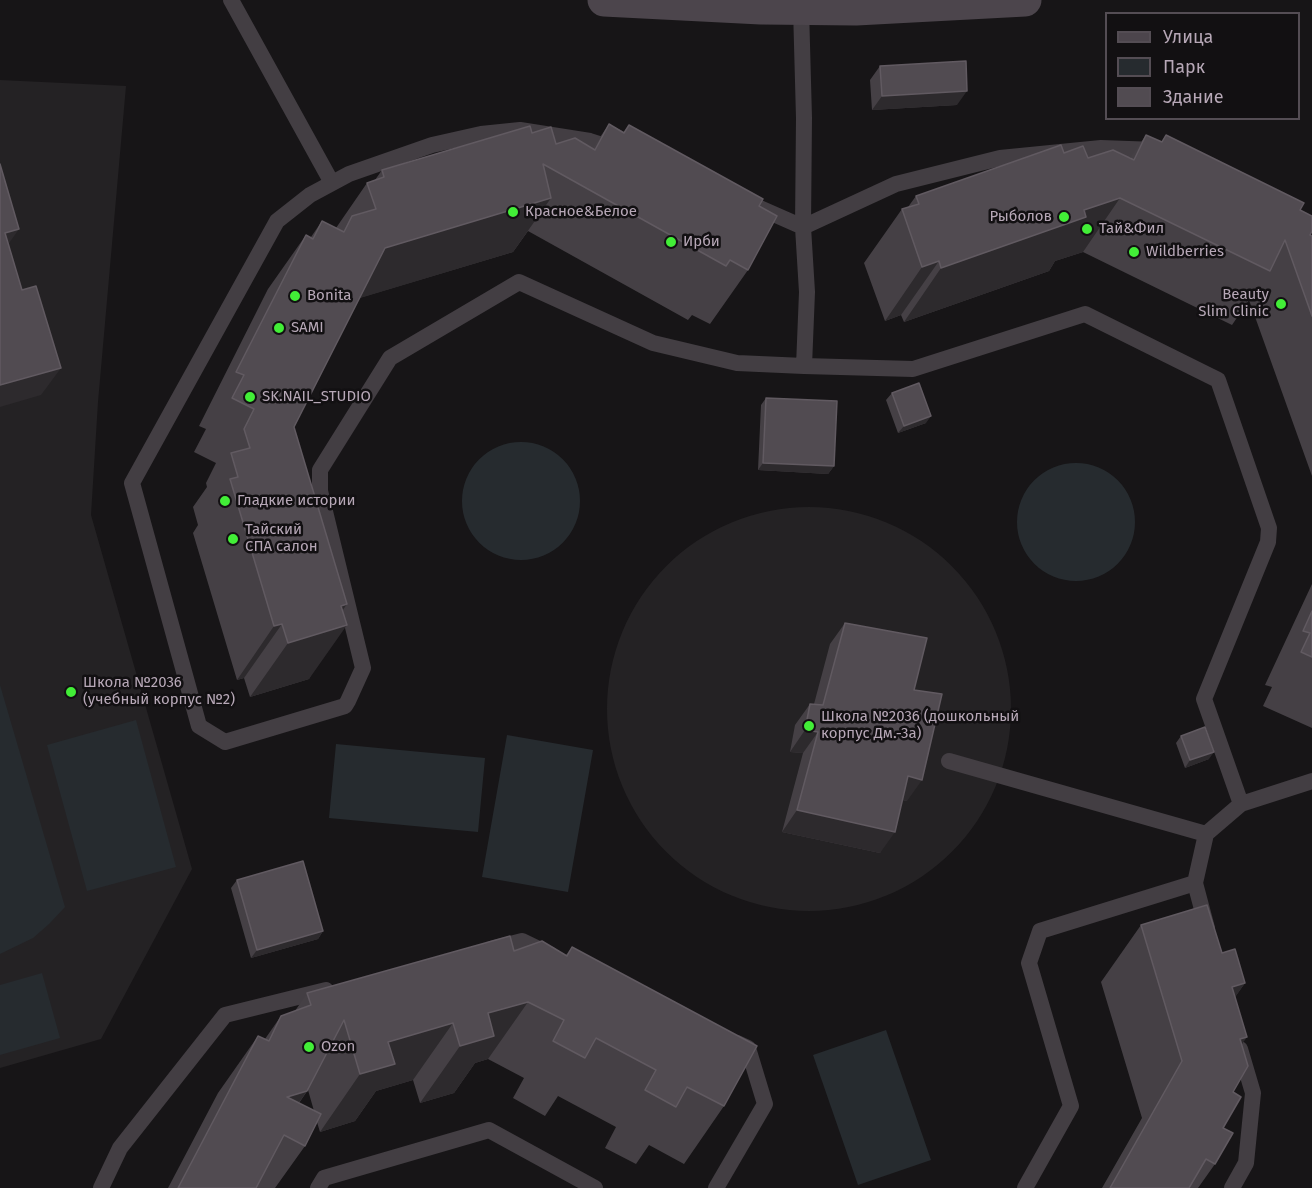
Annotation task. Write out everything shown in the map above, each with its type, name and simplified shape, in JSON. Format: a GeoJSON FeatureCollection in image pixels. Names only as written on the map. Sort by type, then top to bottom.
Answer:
{"type":"FeatureCollection","features":[{"type":"Feature","properties":{"kind":"street"},"geometry":{"type":"LineString","coordinates":[[604,0],[871,9],[1026,0]]}},
{"type":"Feature","properties":{"kind":"lane"},"geometry":{"type":"LineString","coordinates":[[231,0],[332,183]]}},
{"type":"Feature","properties":{"kind":"lane"},"geometry":{"type":"LineString","coordinates":[[801,8],[804,118],[803,227],[807,292],[804,366]]}},
{"type":"Feature","properties":{"kind":"lane"},"geometry":{"type":"LineString","coordinates":[[631,153],[590,141],[520,130],[481,134],[432,145],[349,174],[310,195],[277,221],[132,483],[200,726],[225,742],[345,706],[363,668],[320,491],[320,470],[390,358],[519,282],[653,343],[737,363],[913,369],[1085,314],[1218,380],[1269,528],[1268,542],[1204,699],[1241,804]]}},
{"type":"Feature","properties":{"kind":"lane"},"geometry":{"type":"LineString","coordinates":[[739,199],[803,227],[896,184],[1000,158],[1101,148],[1166,150],[1177,155]]}},
{"type":"Feature","properties":{"kind":"lane"},"geometry":{"type":"LineString","coordinates":[[949,761],[1206,834]]}},
{"type":"Feature","properties":{"kind":"lane"},"geometry":{"type":"LineString","coordinates":[[1213,949],[1195,883],[1206,834],[1241,804],[1312,781]]}},
{"type":"Feature","properties":{"kind":"lane"},"geometry":{"type":"LineString","coordinates":[[1025,1188],[1071,1106],[1029,963],[1040,931],[1195,883]]}},
{"type":"Feature","properties":{"kind":"lane"},"geometry":{"type":"LineString","coordinates":[[471,954],[522,941],[564,961]]}},
{"type":"Feature","properties":{"kind":"lane"},"geometry":{"type":"LineString","coordinates":[[101,1188],[120,1148],[225,1015],[337,987]]}},
{"type":"Feature","properties":{"kind":"lane"},"geometry":{"type":"LineString","coordinates":[[716,1188],[765,1104],[748,1048],[719,1035]]}},
{"type":"Feature","properties":{"kind":"lane"},"geometry":{"type":"LineString","coordinates":[[1232,1188],[1246,1162],[1253,1093],[1237,1036]]}},
{"type":"Feature","properties":{"kind":"lane"},"geometry":{"type":"LineString","coordinates":[[318,1188],[324,1178],[489,1130],[596,1188]]}},
{"type":"Feature","properties":{"kind":"shaded area","name":"Школа №2036 (учебный корпус №2)"},"geometry":{"type":"Polygon","coordinates":[[[0,80],[126,86],[98,402],[91,515],[192,869],[101,1039],[0,1068],[0,80]]]}},
{"type":"Feature","properties":{"kind":"shaded area","name":"Школа №2036 (дошкольный корпус Дм.-3а)"},"geometry":{"type":"Polygon","coordinates":[[[809,507],[848,511],[886,523],[921,541],[952,566],[977,597],[995,632],[1007,670],[1011,709],[1007,748],[995,786],[977,821],[952,852],[921,877],[886,895],[848,907],[809,911],[770,907],[732,895],[697,877],[666,852],[641,821],[623,786],[611,748],[607,709],[611,670],[623,632],[641,597],[666,566],[697,541],[732,523],[770,511],[809,507]]]}},
{"type":"Feature","properties":{"kind":"green space"},"geometry":{"type":"Polygon","coordinates":[[[521,442],[544,446],[563,459],[576,478],[580,501],[576,524],[563,543],[544,556],[521,560],[498,556],[479,543],[466,524],[462,501],[466,478],[479,459],[498,446],[521,442]]]}},
{"type":"Feature","properties":{"kind":"green space"},"geometry":{"type":"Polygon","coordinates":[[[1076,463],[1099,467],[1118,480],[1131,499],[1135,522],[1131,545],[1118,564],[1099,577],[1076,581],[1053,577],[1034,564],[1021,545],[1017,522],[1021,499],[1034,480],[1053,467],[1076,463]]]}},
{"type":"Feature","properties":{"kind":"green space"},"geometry":{"type":"Polygon","coordinates":[[[0,685],[65,907],[33,938],[0,954],[0,685]]]}},
{"type":"Feature","properties":{"kind":"green space"},"geometry":{"type":"Polygon","coordinates":[[[136,720],[176,867],[87,891],[47,745],[136,720]]]}},
{"type":"Feature","properties":{"kind":"green space"},"geometry":{"type":"Polygon","coordinates":[[[507,735],[593,750],[568,892],[482,877],[507,735]]]}},
{"type":"Feature","properties":{"kind":"green space"},"geometry":{"type":"Polygon","coordinates":[[[336,744],[485,758],[478,832],[329,818],[336,744]]]}},
{"type":"Feature","properties":{"kind":"green space"},"geometry":{"type":"Polygon","coordinates":[[[42,973],[60,1038],[0,1055],[0,985],[42,973]]]}},
{"type":"Feature","properties":{"kind":"green space"},"geometry":{"type":"Polygon","coordinates":[[[886,1030],[931,1160],[858,1185],[813,1055],[886,1030]]]}},
{"type":"Feature","properties":{"kind":"building"},"geometry":{"type":"Polygon","coordinates":[[[966,61],[967,91],[882,96],[880,66],[966,61]]]}},
{"type":"Feature","properties":{"kind":"building"},"geometry":{"type":"Polygon","coordinates":[[[609,124],[624,133],[629,125],[763,199],[759,206],[777,216],[748,270],[730,260],[726,266],[543,164],[551,198],[385,248],[294,427],[347,604],[341,606],[347,625],[288,643],[282,624],[274,626],[230,479],[238,477],[231,453],[250,448],[244,429],[254,409],[232,398],[244,375],[236,372],[306,235],[313,239],[322,221],[344,232],[352,216],[376,209],[367,183],[384,177],[382,170],[530,126],[532,133],[551,127],[556,144],[575,138],[595,150],[609,124]]]}},
{"type":"Feature","properties":{"kind":"building"},"geometry":{"type":"Polygon","coordinates":[[[1146,135],[1162,142],[1166,135],[1304,203],[1300,210],[1312,216],[1310,235],[1312,236],[1312,316],[1285,240],[1270,271],[1120,198],[1084,210],[1086,217],[941,268],[939,261],[922,267],[902,209],[919,204],[916,196],[1061,145],[1064,153],[1083,146],[1088,158],[1113,150],[1134,160],[1146,135]]]}},
{"type":"Feature","properties":{"kind":"building"},"geometry":{"type":"Polygon","coordinates":[[[0,164],[19,229],[5,233],[22,290],[36,286],[61,368],[0,385],[0,164]]]}},
{"type":"Feature","properties":{"kind":"building"},"geometry":{"type":"Polygon","coordinates":[[[919,383],[931,416],[904,426],[892,393],[919,383]]]}},
{"type":"Feature","properties":{"kind":"building"},"geometry":{"type":"Polygon","coordinates":[[[766,398],[837,401],[834,466],[763,463],[766,398]]]}},
{"type":"Feature","properties":{"kind":"building"},"geometry":{"type":"Polygon","coordinates":[[[1312,611],[1312,657],[1301,652],[1310,633],[1303,631],[1312,611]]]}},
{"type":"Feature","properties":{"kind":"building"},"geometry":{"type":"Polygon","coordinates":[[[845,623],[927,638],[914,690],[942,694],[922,780],[908,776],[895,832],[797,810],[818,732],[805,730],[810,704],[823,705],[845,623]]]}},
{"type":"Feature","properties":{"kind":"building"},"geometry":{"type":"Polygon","coordinates":[[[1205,727],[1214,752],[1190,760],[1181,736],[1205,727]]]}},
{"type":"Feature","properties":{"kind":"building"},"geometry":{"type":"Polygon","coordinates":[[[303,861],[323,931],[257,950],[237,880],[303,861]]]}},
{"type":"Feature","properties":{"kind":"building"},"geometry":{"type":"Polygon","coordinates":[[[1207,905],[1222,953],[1235,949],[1245,983],[1232,987],[1247,1037],[1240,1039],[1248,1066],[1233,1092],[1241,1097],[1223,1128],[1233,1133],[1215,1164],[1206,1159],[1189,1188],[1110,1188],[1182,1061],[1141,925],[1207,905]]]}},
{"type":"Feature","properties":{"kind":"building"},"geometry":{"type":"Polygon","coordinates":[[[510,936],[514,951],[542,941],[567,956],[572,947],[757,1046],[724,1106],[687,1087],[676,1107],[645,1090],[656,1070],[596,1038],[585,1058],[553,1041],[564,1020],[528,1002],[488,1013],[494,1036],[460,1046],[453,1023],[388,1042],[395,1064],[360,1074],[344,1020],[307,1091],[287,1097],[321,1114],[305,1146],[284,1135],[256,1188],[178,1188],[258,1036],[269,1041],[281,1016],[311,1005],[307,993],[510,936]]]}},
{"type":"Feature","properties":{"kind":"place","name":"Красное&Белое"},"geometry":{"type":"Point","coordinates":[513,212]}},
{"type":"Feature","properties":{"kind":"place","name":"Рыболов"},"geometry":{"type":"Point","coordinates":[1064,217]}},
{"type":"Feature","properties":{"kind":"place","name":"Тай&Фил"},"geometry":{"type":"Point","coordinates":[1087,229]}},
{"type":"Feature","properties":{"kind":"place","name":"Ирби"},"geometry":{"type":"Point","coordinates":[671,242]}},
{"type":"Feature","properties":{"kind":"place","name":"Wildberries"},"geometry":{"type":"Point","coordinates":[1134,252]}},
{"type":"Feature","properties":{"kind":"place","name":"Bonita"},"geometry":{"type":"Point","coordinates":[295,296]}},
{"type":"Feature","properties":{"kind":"place","name":"Beauty Slim Clinic"},"geometry":{"type":"Point","coordinates":[1281,304]}},
{"type":"Feature","properties":{"kind":"place","name":"SAMI"},"geometry":{"type":"Point","coordinates":[279,328]}},
{"type":"Feature","properties":{"kind":"place","name":"SK.NAIL_STUDIO"},"geometry":{"type":"Point","coordinates":[250,397]}},
{"type":"Feature","properties":{"kind":"place","name":"Гладкие истории"},"geometry":{"type":"Point","coordinates":[225,501]}},
{"type":"Feature","properties":{"kind":"place","name":"Тайский СПА салон"},"geometry":{"type":"Point","coordinates":[233,539]}},
{"type":"Feature","properties":{"kind":"place","name":"Школа №2036 (учебный корпус №2)"},"geometry":{"type":"Point","coordinates":[71,692]}},
{"type":"Feature","properties":{"kind":"place","name":"Школа №2036 (дошкольный корпус Дм.-3а)"},"geometry":{"type":"Point","coordinates":[809,726]}},
{"type":"Feature","properties":{"kind":"place","name":"Ozon"},"geometry":{"type":"Point","coordinates":[309,1047]}}]}
